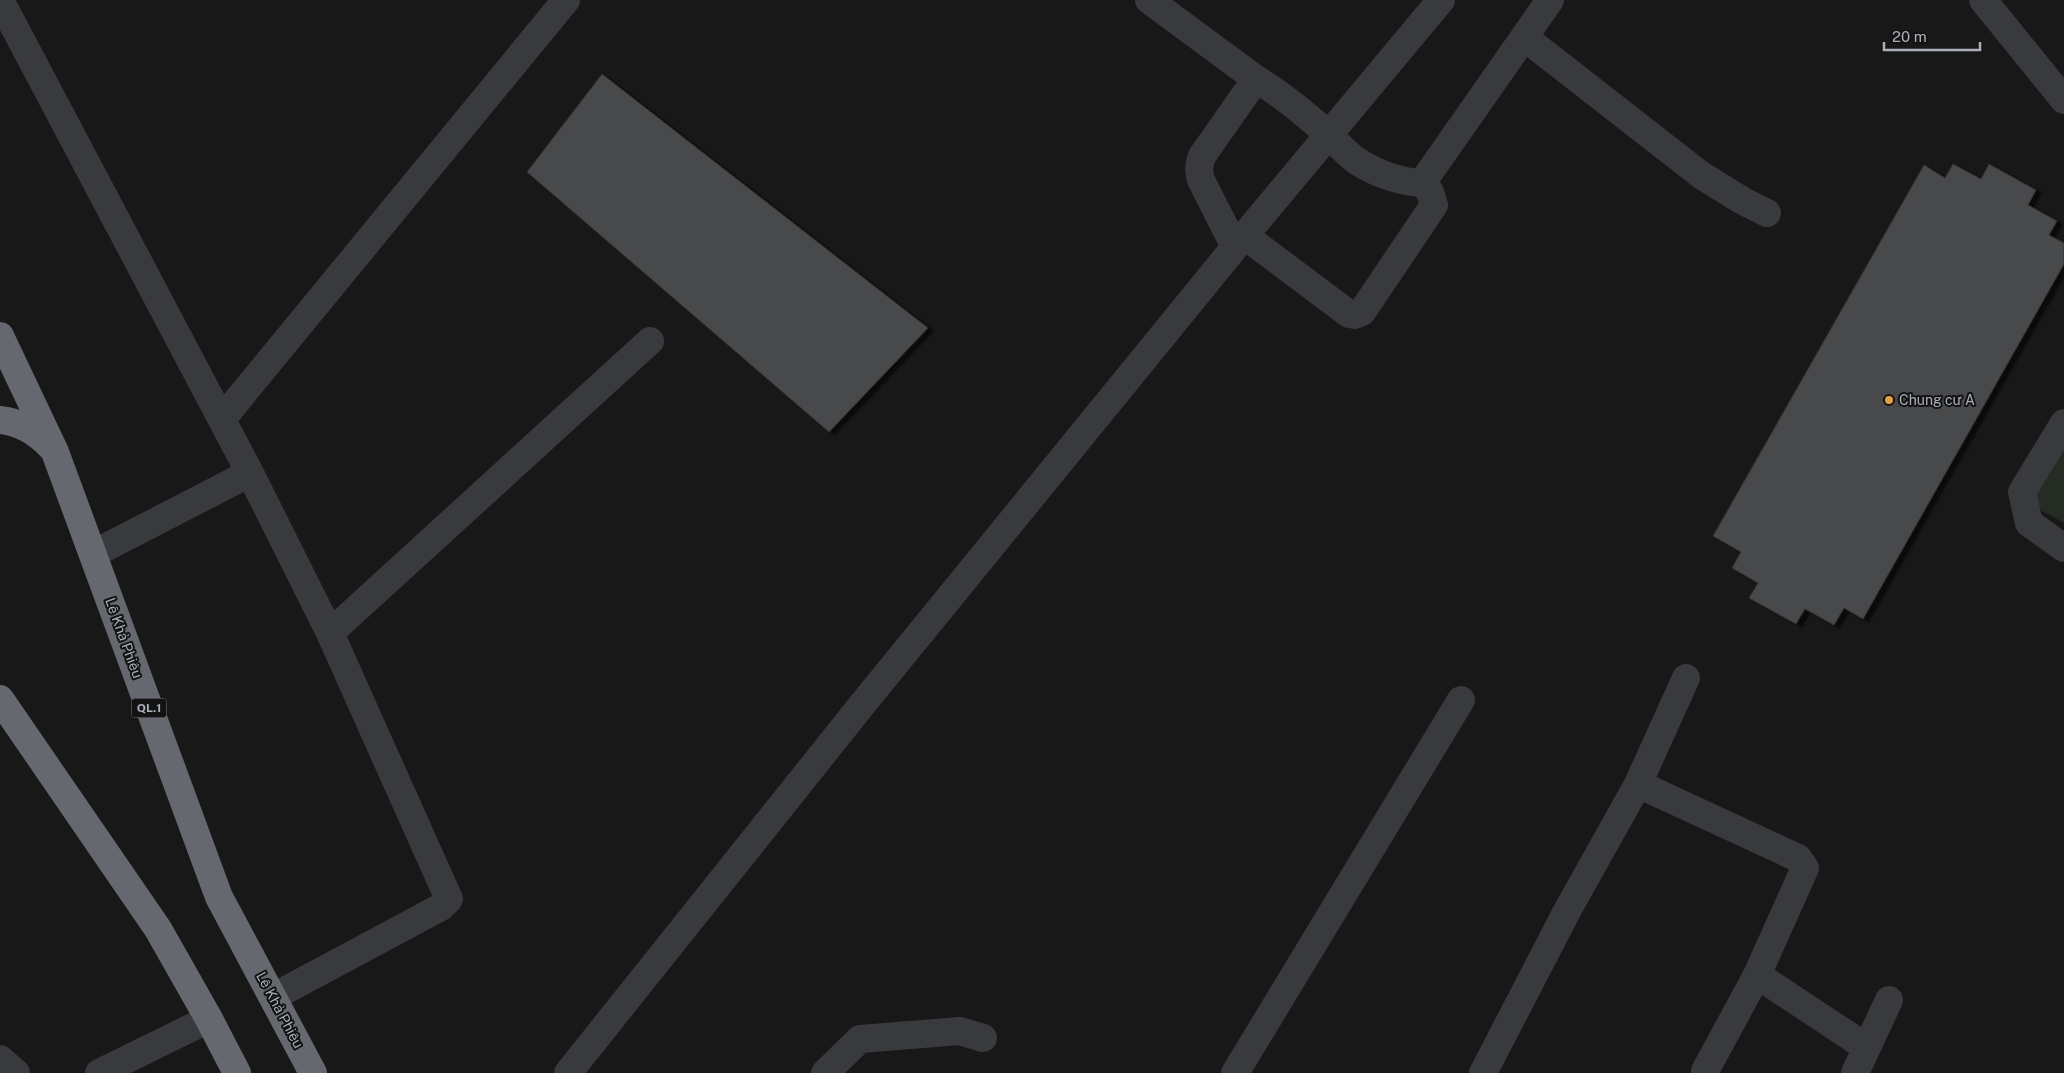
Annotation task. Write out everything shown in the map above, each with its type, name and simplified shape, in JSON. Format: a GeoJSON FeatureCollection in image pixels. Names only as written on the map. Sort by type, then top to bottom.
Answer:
{"type":"FeatureCollection","features":[{"type":"Feature","properties":{"kind":"highway","name":"Lê Khả Phiêu"},"geometry":{"type":"LineString","coordinates":[[0,336],[55,452],[219,897],[313,1073]]}},
{"type":"Feature","properties":{"kind":"highway"},"geometry":{"type":"LineString","coordinates":[[0,420],[28,427],[43,438],[55,452]]}},
{"type":"Feature","properties":{"kind":"highway"},"geometry":{"type":"LineString","coordinates":[[0,699],[158,929],[209,1018],[237,1073]]}},
{"type":"Feature","properties":{"kind":"street"},"geometry":{"type":"LineString","coordinates":[[0,0],[222,419],[330,633],[449,899],[441,907],[273,997]]}},
{"type":"Feature","properties":{"kind":"street"},"geometry":{"type":"LineString","coordinates":[[222,419],[566,0]]}},
{"type":"Feature","properties":{"kind":"street"},"geometry":{"type":"LineString","coordinates":[[1149,0],[1256,80],[1278,92],[1357,161],[1406,182],[1422,183],[1430,192],[1434,205],[1362,312],[1355,315],[1349,314],[1240,242],[1201,180],[1199,164],[1202,156],[1256,80]]}},
{"type":"Feature","properties":{"kind":"street"},"geometry":{"type":"LineString","coordinates":[[568,1073],[861,706],[1240,242],[1330,136],[1441,0]]}},
{"type":"Feature","properties":{"kind":"street"},"geometry":{"type":"LineString","coordinates":[[1422,183],[1550,0]]}},
{"type":"Feature","properties":{"kind":"street"},"geometry":{"type":"LineString","coordinates":[[1983,0],[2064,100]]}},
{"type":"Feature","properties":{"kind":"street"},"geometry":{"type":"LineString","coordinates":[[1524,37],[1701,175],[1743,201],[1767,213]]}},
{"type":"Feature","properties":{"kind":"street"},"geometry":{"type":"LineString","coordinates":[[330,633],[650,341]]}},
{"type":"Feature","properties":{"kind":"street"},"geometry":{"type":"LineString","coordinates":[[2064,423],[2022,492],[2029,523],[2064,548]]}},
{"type":"Feature","properties":{"kind":"street"},"geometry":{"type":"LineString","coordinates":[[93,554],[250,473]]}},
{"type":"Feature","properties":{"kind":"street"},"geometry":{"type":"LineString","coordinates":[[1483,1073],[1567,911],[1638,784],[1686,678]]}},
{"type":"Feature","properties":{"kind":"street"},"geometry":{"type":"LineString","coordinates":[[1235,1073],[1461,700]]}},
{"type":"Feature","properties":{"kind":"street"},"geometry":{"type":"LineString","coordinates":[[1638,784],[1798,858],[1805,868],[1757,975],[1705,1071]]}},
{"type":"Feature","properties":{"kind":"street"},"geometry":{"type":"LineString","coordinates":[[1757,975],[1862,1065],[1889,1000]]}},
{"type":"Feature","properties":{"kind":"street"},"geometry":{"type":"LineString","coordinates":[[99,1073],[209,1018]]}},
{"type":"Feature","properties":{"kind":"street"},"geometry":{"type":"LineString","coordinates":[[825,1073],[860,1039],[960,1031],[983,1038]]}},
{"type":"Feature","properties":{"kind":"street"},"geometry":{"type":"LineString","coordinates":[[0,1059],[16,1073]]}},
{"type":"Feature","properties":{"kind":"shaded area"},"geometry":{"type":"Polygon","coordinates":[[[2064,439],[2064,523],[2037,508],[2036,485],[2064,439]]]}},
{"type":"Feature","properties":{"kind":"building"},"geometry":{"type":"Polygon","coordinates":[[[602,74],[928,328],[829,432],[527,172],[602,74]]]}},
{"type":"Feature","properties":{"kind":"building","name":"Chung cư A"},"geometry":{"type":"Polygon","coordinates":[[[1953,164],[1981,179],[1989,164],[2036,190],[2028,205],[2057,221],[2049,235],[2064,243],[2064,264],[1863,619],[1844,608],[1834,625],[1805,609],[1796,624],[1749,598],[1758,583],[1732,568],[1741,552],[1713,536],[1924,165],[1945,178],[1953,164]]]}},
{"type":"Feature","properties":{"kind":"place","name":"Chung cư A"},"geometry":{"type":"Point","coordinates":[1889,400]}}]}
